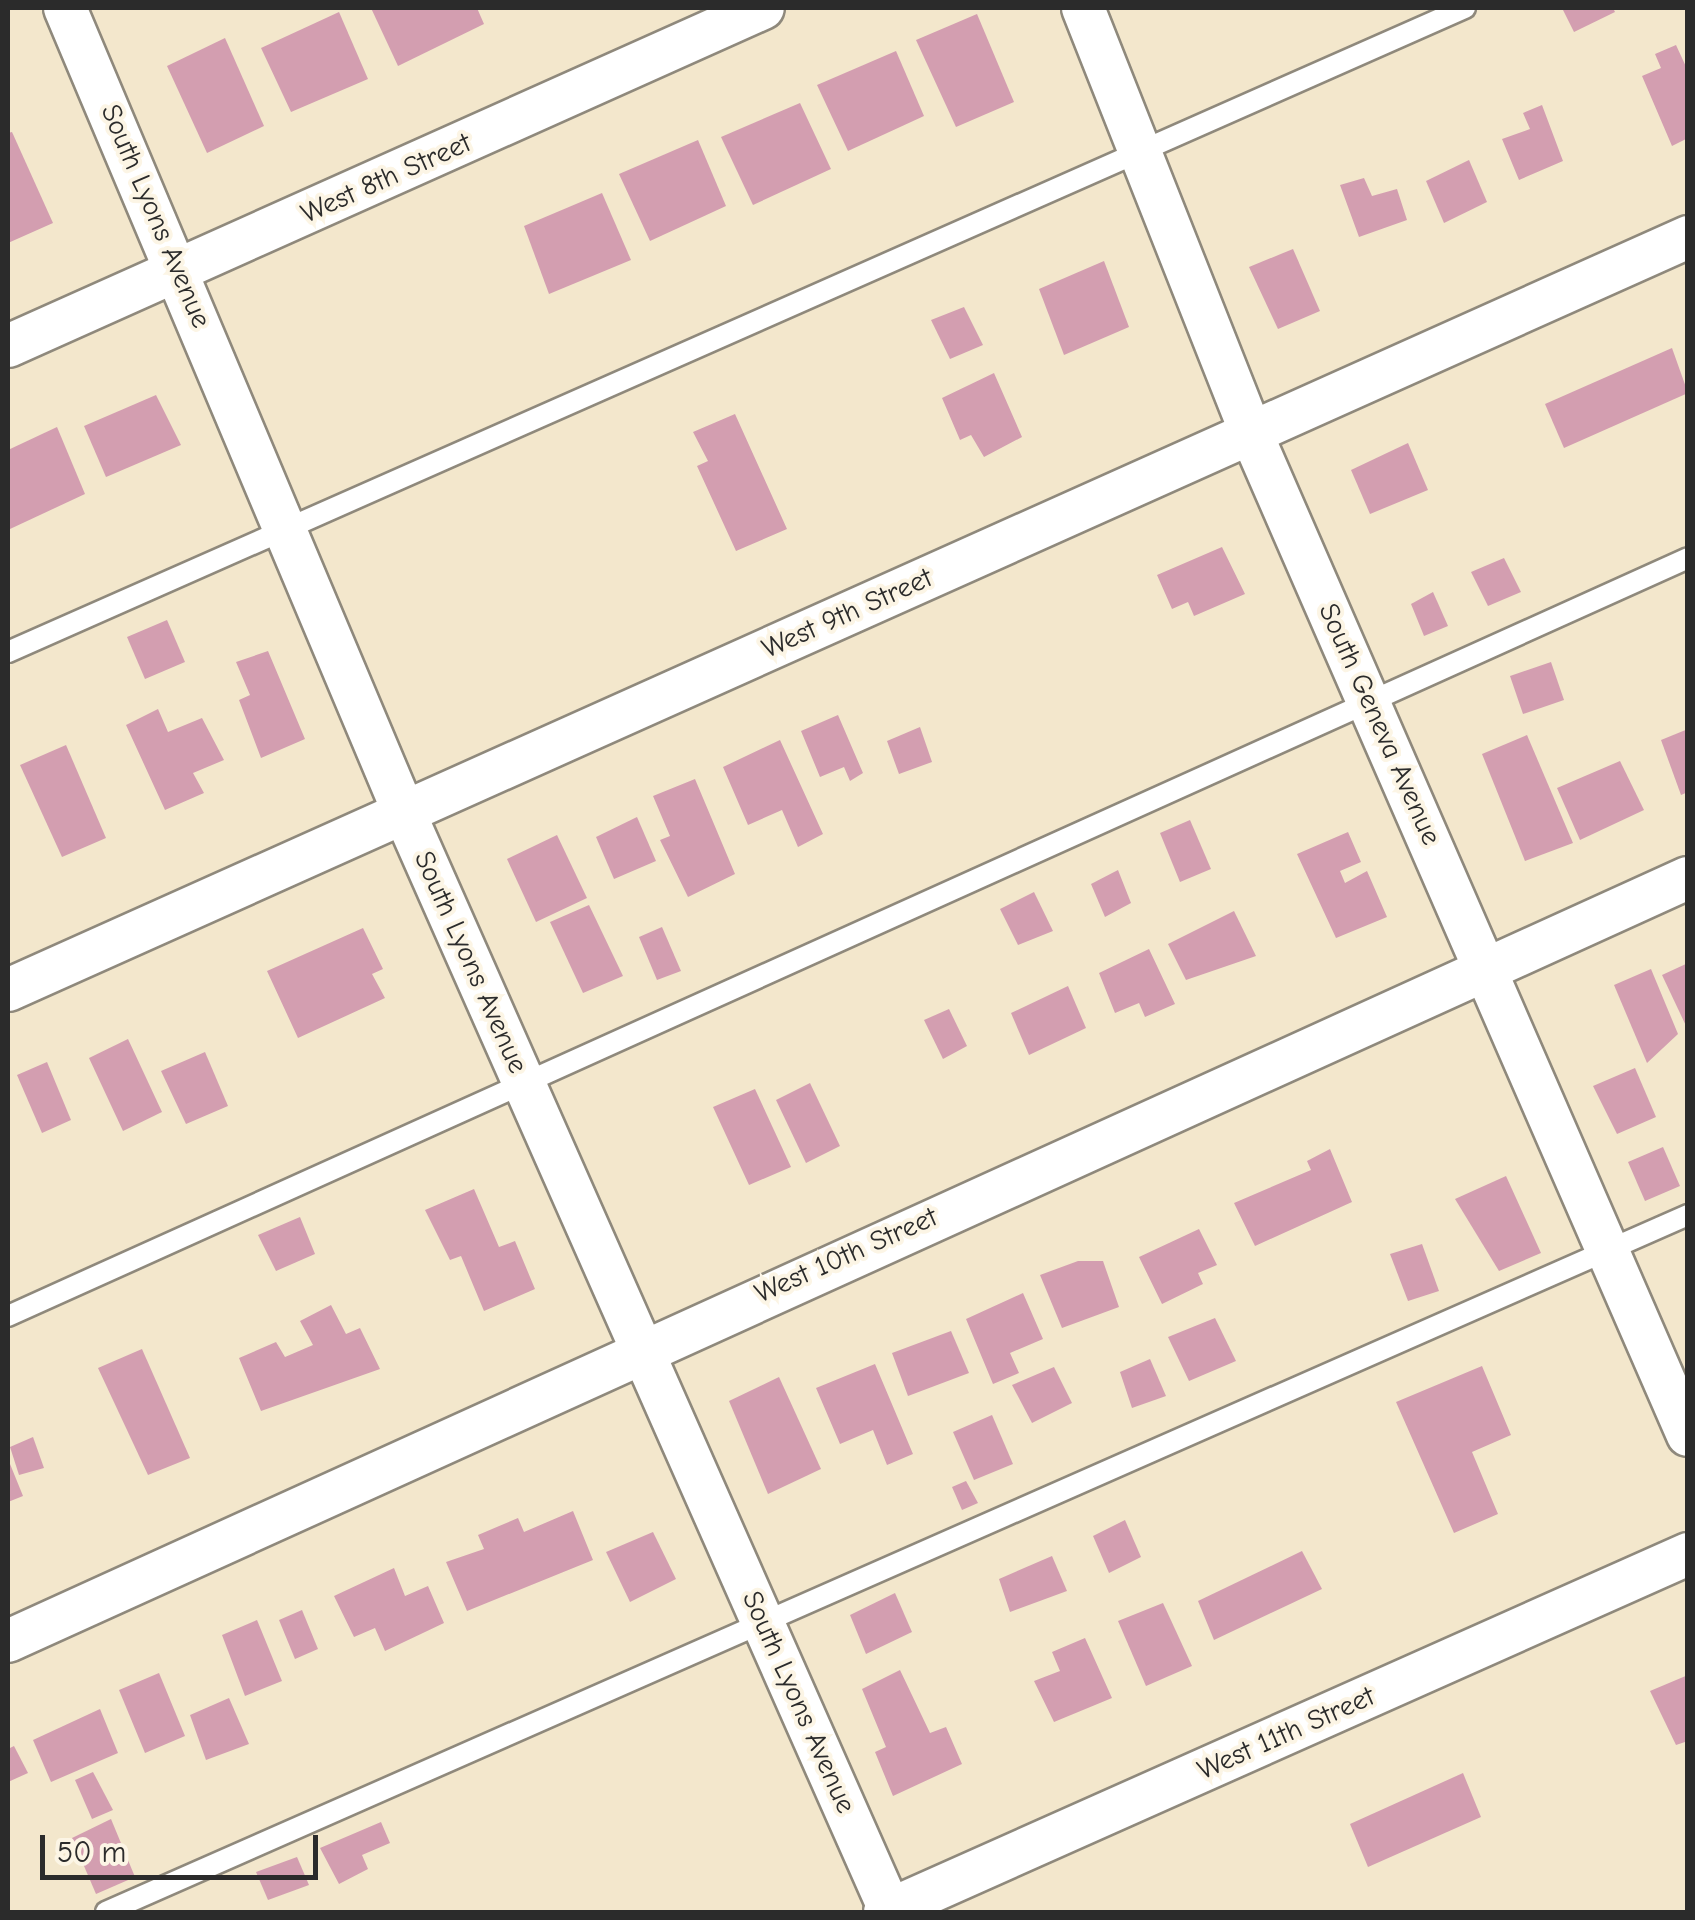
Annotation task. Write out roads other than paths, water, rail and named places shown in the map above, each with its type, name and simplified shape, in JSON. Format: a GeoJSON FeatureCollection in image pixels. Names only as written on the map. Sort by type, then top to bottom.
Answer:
{"type":"FeatureCollection","features":[{"type":"Feature","properties":{"kind":"street","name":"South Lyons Avenue"},"geometry":{"type":"LineString","coordinates":[[65,8],[181,272],[403,810],[644,1346],[887,1911]]}},
{"type":"Feature","properties":{"kind":"street","name":"West 8th Street"},"geometry":{"type":"LineString","coordinates":[[8,346],[181,272],[763,8]]}},
{"type":"Feature","properties":{"kind":"street","name":"South Geneva Avenue"},"geometry":{"type":"LineString","coordinates":[[1083,8],[1251,433],[1487,966],[1688,1435]]}},
{"type":"Feature","properties":{"kind":"street","name":"West 9th Street"},"geometry":{"type":"LineString","coordinates":[[8,990],[1688,237]]}},
{"type":"Feature","properties":{"kind":"street","name":"West 10th Street"},"geometry":{"type":"LineString","coordinates":[[8,1641],[644,1346],[1688,878]]}},
{"type":"Feature","properties":{"kind":"street","name":"West 11th Street"},"geometry":{"type":"LineString","coordinates":[[887,1911],[1688,1554]]}},
{"type":"Feature","properties":{"kind":"lane"},"geometry":{"type":"LineString","coordinates":[[8,652],[1465,8]]}},
{"type":"Feature","properties":{"kind":"lane"},"geometry":{"type":"LineString","coordinates":[[8,1316],[524,1079],[1371,704],[1688,558]]}},
{"type":"Feature","properties":{"kind":"lane"},"geometry":{"type":"LineString","coordinates":[[106,1912],[767,1628],[1688,1215]]}}]}
